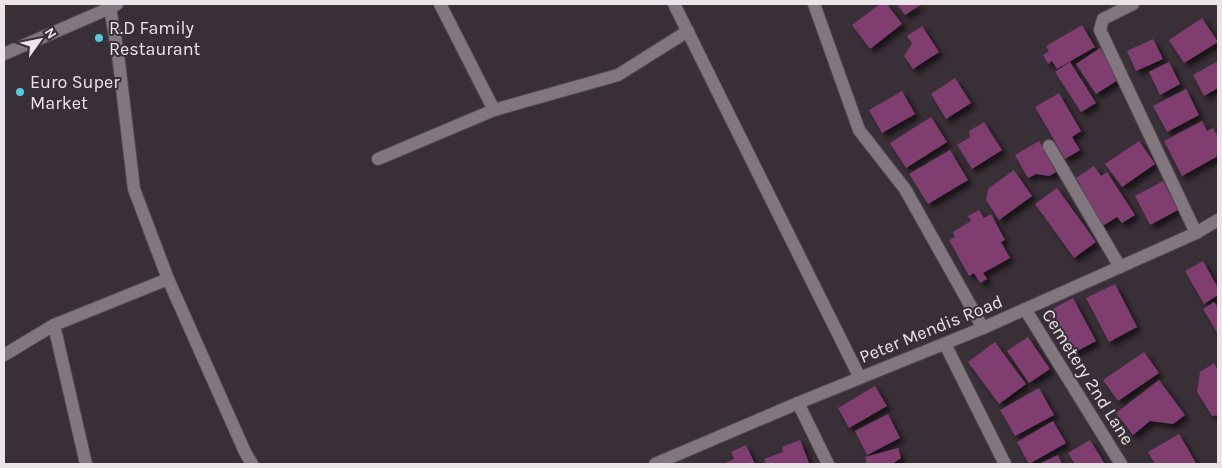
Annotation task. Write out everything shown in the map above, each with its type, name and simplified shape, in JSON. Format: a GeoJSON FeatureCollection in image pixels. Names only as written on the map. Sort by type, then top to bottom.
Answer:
{"type":"FeatureCollection","features":[{"type":"Feature","properties":{"kind":"street"},"geometry":{"type":"LineString","coordinates":[[440,4],[494,110]]}},
{"type":"Feature","properties":{"kind":"street"},"geometry":{"type":"LineString","coordinates":[[674,4],[860,378]]}},
{"type":"Feature","properties":{"kind":"street"},"geometry":{"type":"LineString","coordinates":[[814,4],[859,130],[905,189],[983,328]]}},
{"type":"Feature","properties":{"kind":"street"},"geometry":{"type":"LineString","coordinates":[[1133,4],[1103,19],[1100,30],[1196,233]]}},
{"type":"Feature","properties":{"kind":"street"},"geometry":{"type":"LineString","coordinates":[[4,54],[114,6],[134,189],[168,279],[252,464]]}},
{"type":"Feature","properties":{"kind":"street"},"geometry":{"type":"LineString","coordinates":[[378,158],[494,110],[618,75],[688,31]]}},
{"type":"Feature","properties":{"kind":"street"},"geometry":{"type":"LineString","coordinates":[[1049,146],[1120,267]]}},
{"type":"Feature","properties":{"kind":"street","name":"Peter Mendis Road"},"geometry":{"type":"LineString","coordinates":[[655,464],[798,403],[983,328],[1196,233],[1218,220]]}},
{"type":"Feature","properties":{"kind":"street"},"geometry":{"type":"LineString","coordinates":[[4,355],[54,325],[168,279]]}},
{"type":"Feature","properties":{"kind":"street","name":"Cemetery 2nd Lane"},"geometry":{"type":"LineString","coordinates":[[1025,309],[1122,464]]}},
{"type":"Feature","properties":{"kind":"street"},"geometry":{"type":"LineString","coordinates":[[54,325],[86,464]]}},
{"type":"Feature","properties":{"kind":"street"},"geometry":{"type":"LineString","coordinates":[[944,344],[1005,464]]}},
{"type":"Feature","properties":{"kind":"street"},"geometry":{"type":"LineString","coordinates":[[798,403],[828,464]]}},
{"type":"Feature","properties":{"kind":"building"},"geometry":{"type":"Polygon","coordinates":[[[880,4],[887,4],[902,24],[870,49],[852,25],[880,4]]]}},
{"type":"Feature","properties":{"kind":"building"},"geometry":{"type":"Polygon","coordinates":[[[897,4],[922,4],[905,15],[897,4]]]}},
{"type":"Feature","properties":{"kind":"building"},"geometry":{"type":"Polygon","coordinates":[[[1202,18],[1218,42],[1184,63],[1169,40],[1202,18]]]}},
{"type":"Feature","properties":{"kind":"building"},"geometry":{"type":"Polygon","coordinates":[[[1082,25],[1095,47],[1057,69],[1052,61],[1048,64],[1043,55],[1049,51],[1046,46],[1082,25]]]}},
{"type":"Feature","properties":{"kind":"building"},"geometry":{"type":"Polygon","coordinates":[[[922,26],[939,52],[913,69],[904,56],[912,43],[907,36],[922,26]]]}},
{"type":"Feature","properties":{"kind":"building"},"geometry":{"type":"Polygon","coordinates":[[[1153,39],[1163,59],[1136,71],[1127,51],[1153,39]]]}},
{"type":"Feature","properties":{"kind":"building"},"geometry":{"type":"Polygon","coordinates":[[[1100,48],[1121,78],[1096,94],[1076,64],[1100,48]]]}},
{"type":"Feature","properties":{"kind":"building"},"geometry":{"type":"Polygon","coordinates":[[[1218,61],[1218,88],[1204,96],[1193,75],[1218,61]]]}},
{"type":"Feature","properties":{"kind":"building"},"geometry":{"type":"Polygon","coordinates":[[[1070,62],[1096,103],[1081,112],[1055,72],[1070,62]]]}},
{"type":"Feature","properties":{"kind":"building"},"geometry":{"type":"Polygon","coordinates":[[[1169,62],[1180,84],[1160,95],[1149,72],[1169,62]]]}},
{"type":"Feature","properties":{"kind":"building"},"geometry":{"type":"Polygon","coordinates":[[[955,78],[971,103],[946,119],[931,94],[955,78]]]}},
{"type":"Feature","properties":{"kind":"building"},"geometry":{"type":"Polygon","coordinates":[[[1186,89],[1199,115],[1167,132],[1153,106],[1186,89]]]}},
{"type":"Feature","properties":{"kind":"building"},"geometry":{"type":"Polygon","coordinates":[[[902,91],[915,114],[882,133],[869,110],[902,91]]]}},
{"type":"Feature","properties":{"kind":"building"},"geometry":{"type":"Polygon","coordinates":[[[1059,93],[1081,131],[1072,137],[1080,150],[1065,159],[1035,107],[1059,93]]]}},
{"type":"Feature","properties":{"kind":"building"},"geometry":{"type":"Polygon","coordinates":[[[931,117],[947,142],[906,168],[890,143],[931,117]]]}},
{"type":"Feature","properties":{"kind":"building"},"geometry":{"type":"Polygon","coordinates":[[[1202,121],[1207,131],[1213,128],[1218,137],[1218,156],[1182,176],[1164,141],[1202,121]]]}},
{"type":"Feature","properties":{"kind":"building"},"geometry":{"type":"Polygon","coordinates":[[[984,122],[1002,150],[972,169],[957,145],[970,137],[969,131],[984,122]]]}},
{"type":"Feature","properties":{"kind":"building"},"geometry":{"type":"Polygon","coordinates":[[[1039,141],[1056,172],[1049,176],[1036,174],[1028,178],[1015,155],[1039,141]]]}},
{"type":"Feature","properties":{"kind":"building"},"geometry":{"type":"Polygon","coordinates":[[[1139,141],[1155,164],[1122,187],[1105,164],[1139,141]]]}},
{"type":"Feature","properties":{"kind":"building"},"geometry":{"type":"Polygon","coordinates":[[[950,150],[968,180],[928,204],[909,174],[950,150]]]}},
{"type":"Feature","properties":{"kind":"building"},"geometry":{"type":"Polygon","coordinates":[[[1094,166],[1101,176],[1107,172],[1135,215],[1122,223],[1117,217],[1101,227],[1076,188],[1081,185],[1076,178],[1094,166]]]}},
{"type":"Feature","properties":{"kind":"building"},"geometry":{"type":"Polygon","coordinates":[[[1014,170],[1032,196],[999,220],[986,200],[988,189],[1014,170]]]}},
{"type":"Feature","properties":{"kind":"building"},"geometry":{"type":"Polygon","coordinates":[[[1163,181],[1178,210],[1150,225],[1135,196],[1163,181]]]}},
{"type":"Feature","properties":{"kind":"building"},"geometry":{"type":"Polygon","coordinates":[[[1057,188],[1096,242],[1074,258],[1035,204],[1057,188]]]}},
{"type":"Feature","properties":{"kind":"building"},"geometry":{"type":"Polygon","coordinates":[[[979,210],[984,218],[991,214],[1005,240],[1001,242],[1010,258],[983,273],[987,279],[980,283],[974,273],[969,276],[949,240],[955,237],[953,232],[971,221],[968,216],[979,210]]]}},
{"type":"Feature","properties":{"kind":"building"},"geometry":{"type":"Polygon","coordinates":[[[1203,261],[1218,288],[1218,295],[1204,304],[1185,271],[1203,261]]]}},
{"type":"Feature","properties":{"kind":"building"},"geometry":{"type":"Polygon","coordinates":[[[1115,284],[1137,327],[1109,342],[1086,298],[1115,284]]]}},
{"type":"Feature","properties":{"kind":"building"},"geometry":{"type":"Polygon","coordinates":[[[1073,298],[1096,341],[1070,355],[1047,312],[1073,298]]]}},
{"type":"Feature","properties":{"kind":"building"},"geometry":{"type":"Polygon","coordinates":[[[1214,302],[1218,308],[1218,334],[1203,309],[1214,302]]]}},
{"type":"Feature","properties":{"kind":"building"},"geometry":{"type":"Polygon","coordinates":[[[1028,337],[1050,369],[1029,383],[1007,351],[1028,337]]]}},
{"type":"Feature","properties":{"kind":"building"},"geometry":{"type":"Polygon","coordinates":[[[995,342],[1026,384],[999,404],[968,362],[995,342]]]}},
{"type":"Feature","properties":{"kind":"building"},"geometry":{"type":"Polygon","coordinates":[[[1144,352],[1159,373],[1118,401],[1103,380],[1144,352]]]}},
{"type":"Feature","properties":{"kind":"building"},"geometry":{"type":"Polygon","coordinates":[[[1214,363],[1218,370],[1218,415],[1212,416],[1197,392],[1200,372],[1214,363]]]}},
{"type":"Feature","properties":{"kind":"building"},"geometry":{"type":"Polygon","coordinates":[[[1159,380],[1185,415],[1173,424],[1150,421],[1133,435],[1116,413],[1159,380]]]}},
{"type":"Feature","properties":{"kind":"building"},"geometry":{"type":"Polygon","coordinates":[[[875,386],[887,406],[849,428],[838,408],[875,386]]]}},
{"type":"Feature","properties":{"kind":"building"},"geometry":{"type":"Polygon","coordinates":[[[1039,388],[1054,415],[1015,436],[1000,410],[1039,388]]]}},
{"type":"Feature","properties":{"kind":"building"},"geometry":{"type":"Polygon","coordinates":[[[888,414],[900,438],[867,455],[855,431],[888,414]]]}},
{"type":"Feature","properties":{"kind":"building"},"geometry":{"type":"Polygon","coordinates":[[[1053,421],[1066,443],[1029,464],[1017,442],[1053,421]]]}},
{"type":"Feature","properties":{"kind":"building"},"geometry":{"type":"Polygon","coordinates":[[[1179,434],[1196,463],[1155,464],[1148,452],[1179,434]]]}},
{"type":"Feature","properties":{"kind":"building"},"geometry":{"type":"Polygon","coordinates":[[[800,440],[809,463],[766,464],[764,459],[783,452],[782,447],[800,440]]]}},
{"type":"Feature","properties":{"kind":"building"},"geometry":{"type":"Polygon","coordinates":[[[1090,440],[1105,464],[1075,464],[1068,453],[1090,440]]]}},
{"type":"Feature","properties":{"kind":"building"},"geometry":{"type":"Polygon","coordinates":[[[746,445],[755,464],[723,464],[734,459],[731,452],[746,445]]]}},
{"type":"Feature","properties":{"kind":"building"},"geometry":{"type":"Polygon","coordinates":[[[898,448],[901,458],[892,464],[867,464],[865,457],[898,448]]]}},
{"type":"Feature","properties":{"kind":"building"},"geometry":{"type":"Polygon","coordinates":[[[1058,455],[1062,464],[1039,464],[1058,455]]]}},
{"type":"Feature","properties":{"kind":"place","name":"R.D Family Restaurant"},"geometry":{"type":"Point","coordinates":[99,38]}},
{"type":"Feature","properties":{"kind":"place","name":"Euro Super Market"},"geometry":{"type":"Point","coordinates":[20,92]}}]}
